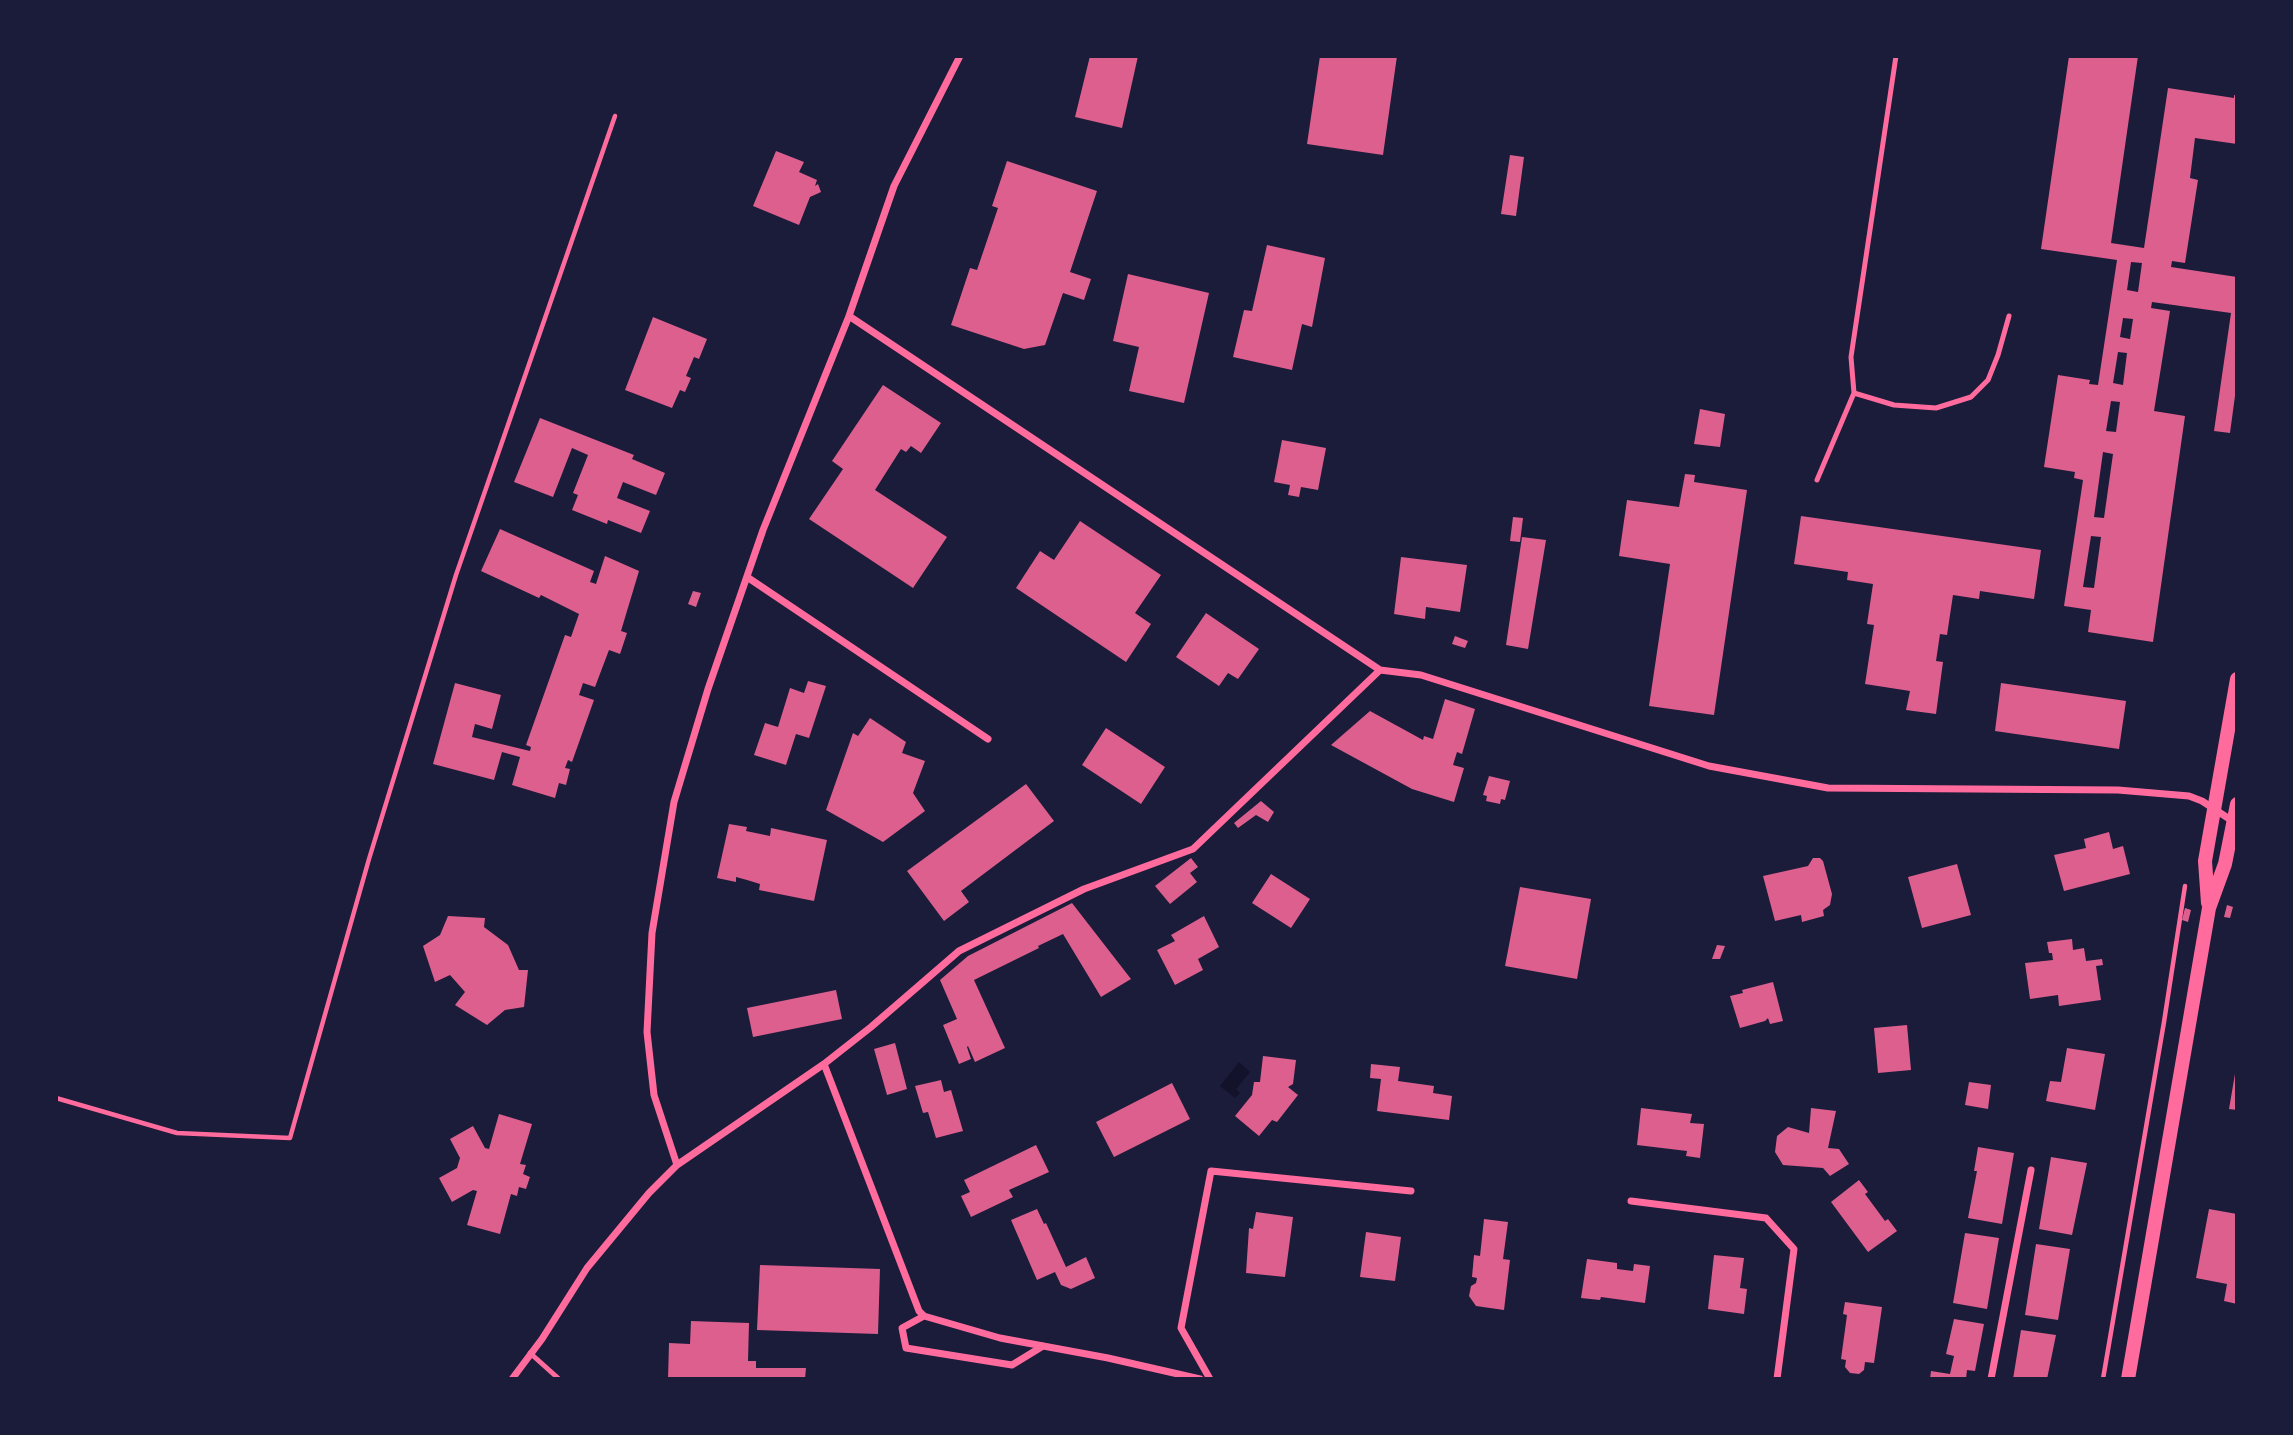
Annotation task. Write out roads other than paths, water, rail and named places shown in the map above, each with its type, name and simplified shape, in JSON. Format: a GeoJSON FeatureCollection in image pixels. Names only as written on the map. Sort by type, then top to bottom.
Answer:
{"type":"FeatureCollection","features":[{"type":"Feature","properties":{"kind":"main road"},"geometry":{"type":"LineString","coordinates":[[2208,908],[2206,861],[2237,679]]}},
{"type":"Feature","properties":{"kind":"main road"},"geometry":{"type":"LineString","coordinates":[[2128,1379],[2208,908],[2225,864],[2237,804]]}},
{"type":"Feature","properties":{"kind":"street"},"geometry":{"type":"LineString","coordinates":[[677,1166],[654,1095],[647,1032],[652,933],[674,802],[708,689],[763,530],[849,316],[894,186],[960,56]]}},
{"type":"Feature","properties":{"kind":"street"},"geometry":{"type":"LineString","coordinates":[[849,316],[1380,670],[1421,675],[1709,766],[1828,788],[2118,790],[2189,796],[2235,823]]}},
{"type":"Feature","properties":{"kind":"street"},"geometry":{"type":"LineString","coordinates":[[747,576],[988,739]]}},
{"type":"Feature","properties":{"kind":"street"},"geometry":{"type":"LineString","coordinates":[[512,1379],[542,1339],[587,1268],[649,1193],[677,1166],[824,1064],[959,951],[1084,889],[1193,849],[1380,670]]}},
{"type":"Feature","properties":{"kind":"street"},"geometry":{"type":"LineString","coordinates":[[824,1064],[919,1311],[924,1316],[1000,1338],[1200,1379]]}},
{"type":"Feature","properties":{"kind":"street"},"geometry":{"type":"LineString","coordinates":[[1991,1379],[2031,1170]]}},
{"type":"Feature","properties":{"kind":"street"},"geometry":{"type":"LineString","coordinates":[[1210,1379],[1181,1328],[1211,1171],[1411,1191]]}},
{"type":"Feature","properties":{"kind":"street"},"geometry":{"type":"LineString","coordinates":[[1631,1201],[1766,1218],[1794,1249],[1777,1379]]}},
{"type":"Feature","properties":{"kind":"street"},"geometry":{"type":"LineString","coordinates":[[924,1316],[902,1328],[906,1348],[1012,1365],[1043,1346]]}},
{"type":"Feature","properties":{"kind":"lane"},"geometry":{"type":"LineString","coordinates":[[1817,480],[1854,393],[1851,357],[1896,56]]}},
{"type":"Feature","properties":{"kind":"lane"},"geometry":{"type":"LineString","coordinates":[[1854,393],[1894,405],[1937,408],[1971,397],[1988,380],[2009,316]]}},
{"type":"Feature","properties":{"kind":"lane"},"geometry":{"type":"LineString","coordinates":[[530,1353],[559,1379]]}}]}
